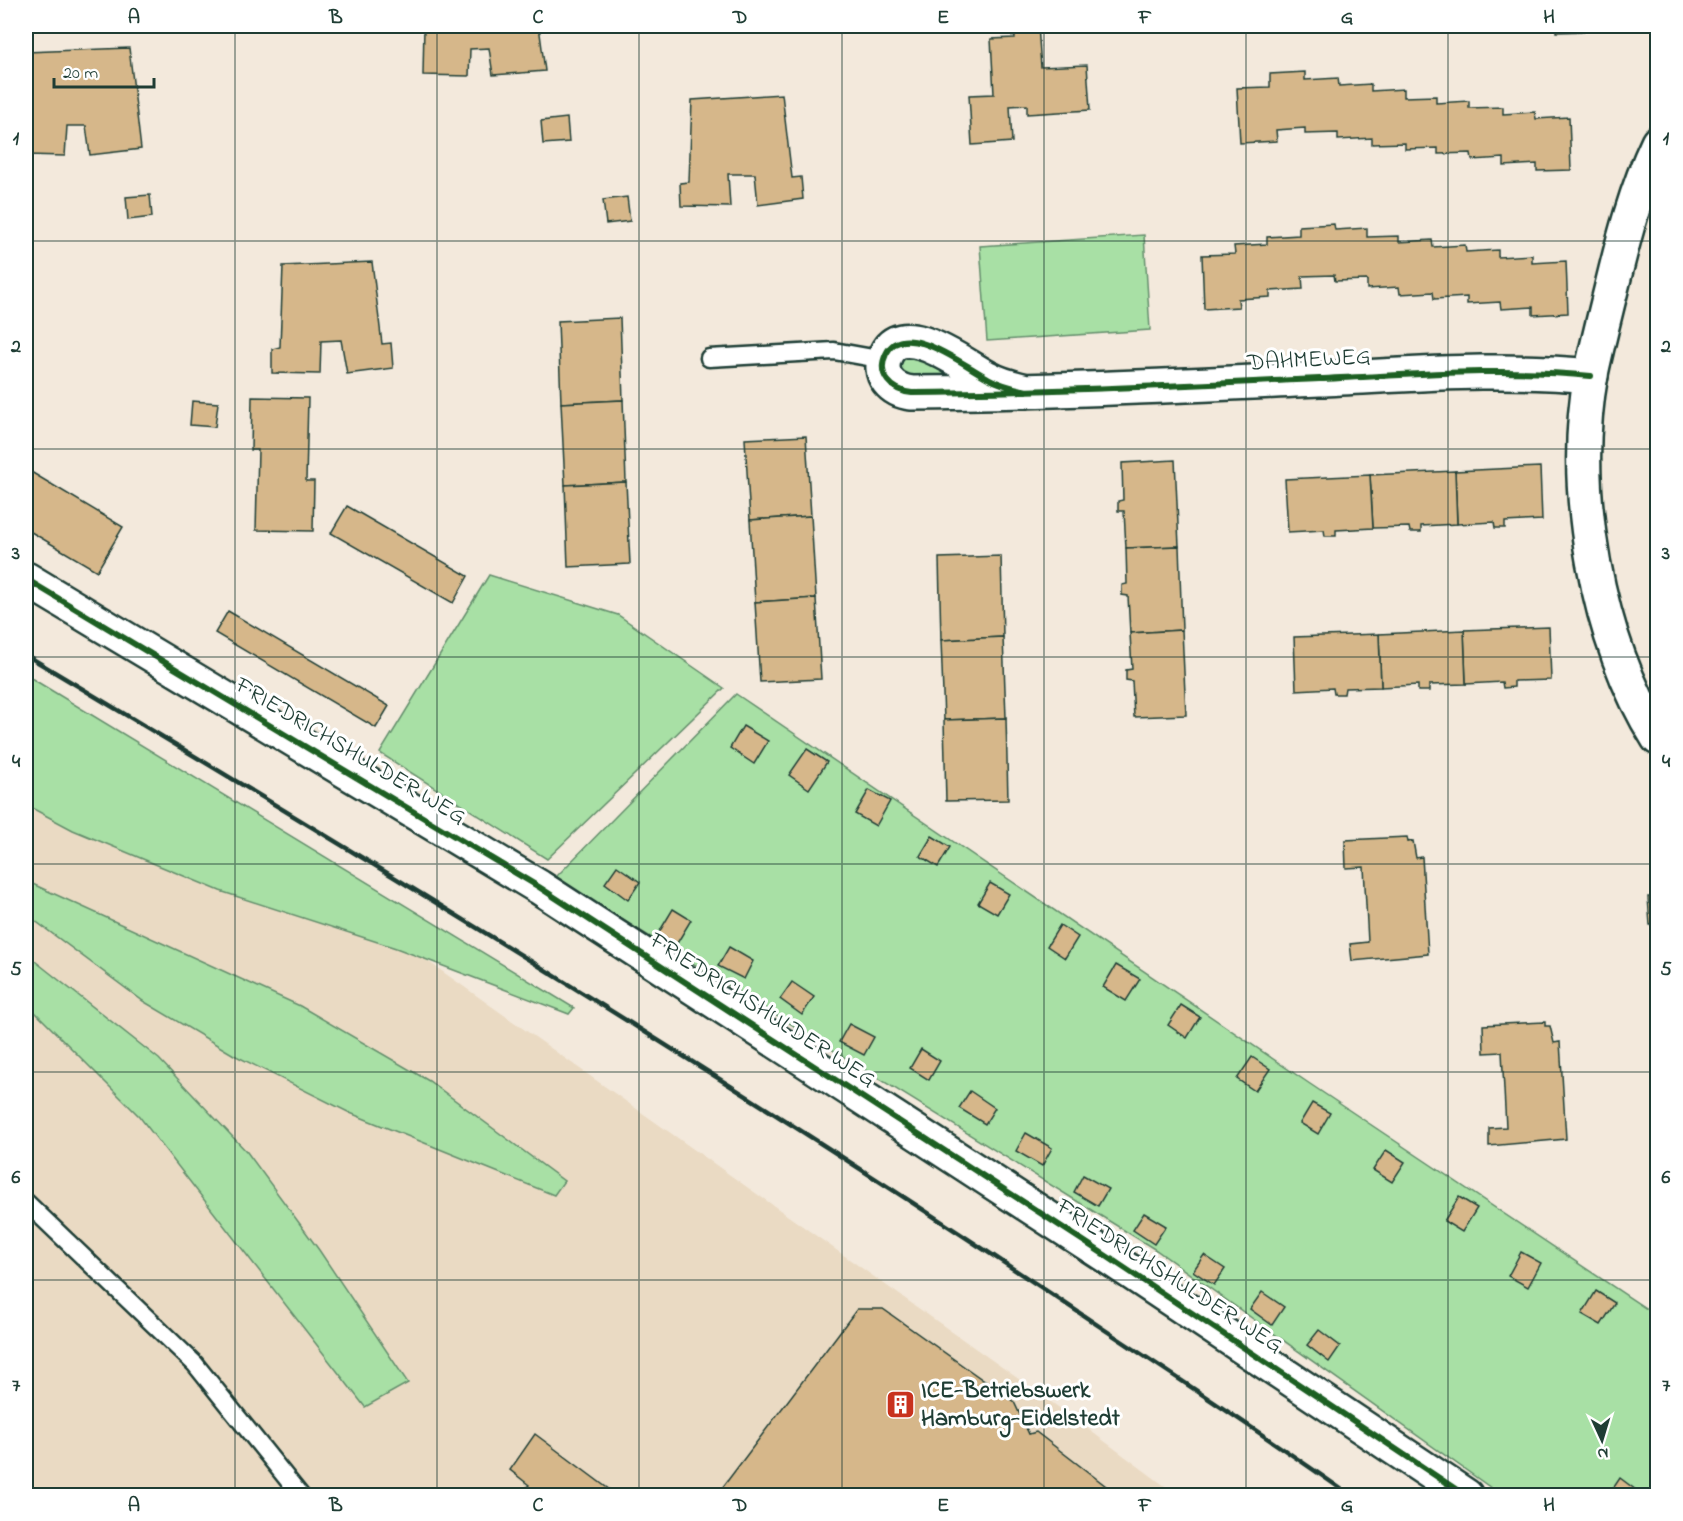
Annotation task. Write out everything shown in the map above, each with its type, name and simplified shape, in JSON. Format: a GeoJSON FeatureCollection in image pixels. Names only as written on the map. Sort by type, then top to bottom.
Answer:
{"type":"FeatureCollection","features":[{"type":"Feature","properties":{"kind":"street"},"geometry":{"type":"LineString","coordinates":[[1658,142],[1623,237],[1591,376],[1586,430],[1586,490],[1590,542],[1597,582],[1616,652],[1645,719],[1658,738]]}},
{"type":"Feature","properties":{"kind":"street","name":"DAHMEWEG"},"geometry":{"type":"LineString","coordinates":[[1028,391],[990,380],[933,347],[914,340],[896,344],[888,350],[884,360],[885,378],[892,386],[904,392],[1028,391],[1521,370],[1591,376]]}},
{"type":"Feature","properties":{"kind":"street","name":"FRIEDRICHSHULDER WEG"},"geometry":{"type":"LineString","coordinates":[[26,579],[539,887],[1108,1257],[1466,1496]]}},
{"type":"Feature","properties":{"kind":"lane"},"geometry":{"type":"LineString","coordinates":[[709,358],[834,351],[884,360]]}},
{"type":"Feature","properties":{"kind":"lane"},"geometry":{"type":"LineString","coordinates":[[26,1202],[195,1364],[301,1496]]}},
{"type":"Feature","properties":{"kind":"shaded area"},"geometry":{"type":"Polygon","coordinates":[[[26,690],[354,909],[1061,1409],[1177,1495],[26,1495],[26,690]]]}},
{"type":"Feature","properties":{"kind":"green space"},"geometry":{"type":"Polygon","coordinates":[[[1144,235],[1150,330],[987,341],[980,246],[1144,235]]]}},
{"type":"Feature","properties":{"kind":"green space"},"geometry":{"type":"Polygon","coordinates":[[[910,353],[957,377],[912,382],[899,370],[901,359],[910,353]]]}},
{"type":"Feature","properties":{"kind":"green space"},"geometry":{"type":"Polygon","coordinates":[[[489,575],[618,615],[724,688],[547,859],[380,753],[489,575]]]}},
{"type":"Feature","properties":{"kind":"green space"},"geometry":{"type":"Polygon","coordinates":[[[26,675],[574,1008],[569,1014],[396,948],[220,891],[73,830],[26,805],[26,675]]]}},
{"type":"Feature","properties":{"kind":"green space"},"geometry":{"type":"Polygon","coordinates":[[[736,694],[1310,1084],[1657,1316],[1657,1495],[1501,1495],[1156,1250],[555,878],[736,694]]]}},
{"type":"Feature","properties":{"kind":"green space"},"geometry":{"type":"Polygon","coordinates":[[[26,881],[300,1006],[429,1081],[564,1181],[554,1195],[350,1113],[234,1055],[143,1001],[26,914],[26,881]]]}},
{"type":"Feature","properties":{"kind":"green space"},"geometry":{"type":"Polygon","coordinates":[[[26,954],[159,1059],[247,1152],[319,1250],[408,1383],[365,1407],[139,1116],[26,1003],[26,954]]]}},
{"type":"Feature","properties":{"kind":"building"},"geometry":{"type":"Polygon","coordinates":[[[424,26],[539,26],[545,71],[493,75],[489,48],[470,49],[469,76],[423,75],[424,26]]]}},
{"type":"Feature","properties":{"kind":"building"},"geometry":{"type":"Polygon","coordinates":[[[1014,26],[1038,26],[1041,67],[1087,65],[1090,110],[1027,114],[1027,105],[1010,106],[1012,142],[972,145],[969,95],[994,94],[991,39],[1015,38],[1014,26]]]}},
{"type":"Feature","properties":{"kind":"building"},"geometry":{"type":"Polygon","coordinates":[[[1556,26],[1588,26],[1588,31],[1556,32],[1556,26]]]}},
{"type":"Feature","properties":{"kind":"building"},"geometry":{"type":"Polygon","coordinates":[[[129,48],[141,149],[90,155],[86,126],[67,126],[65,156],[26,155],[26,52],[129,48]]]}},
{"type":"Feature","properties":{"kind":"building"},"geometry":{"type":"Polygon","coordinates":[[[1305,72],[1305,80],[1338,78],[1339,86],[1371,84],[1371,91],[1404,89],[1404,97],[1436,96],[1436,103],[1469,101],[1469,108],[1503,107],[1503,114],[1535,112],[1536,119],[1569,117],[1571,170],[1537,171],[1537,164],[1504,166],[1504,158],[1472,160],[1471,153],[1438,154],[1438,148],[1405,149],[1405,143],[1372,144],[1372,138],[1338,140],[1338,133],[1305,134],[1305,128],[1276,130],[1277,141],[1240,143],[1237,88],[1270,87],[1270,74],[1305,72]]]}},
{"type":"Feature","properties":{"kind":"building"},"geometry":{"type":"Polygon","coordinates":[[[782,94],[792,178],[801,177],[803,199],[758,205],[755,174],[728,174],[730,207],[681,206],[680,183],[689,182],[692,100],[782,94]]]}},
{"type":"Feature","properties":{"kind":"building"},"geometry":{"type":"Polygon","coordinates":[[[567,118],[569,142],[543,144],[541,121],[567,118]]]}},
{"type":"Feature","properties":{"kind":"building"},"geometry":{"type":"Polygon","coordinates":[[[150,195],[152,217],[128,220],[126,197],[150,195]]]}},
{"type":"Feature","properties":{"kind":"building"},"geometry":{"type":"Polygon","coordinates":[[[627,197],[630,221],[606,224],[603,200],[627,197]]]}},
{"type":"Feature","properties":{"kind":"building"},"geometry":{"type":"Polygon","coordinates":[[[1334,224],[1335,230],[1367,228],[1367,237],[1399,236],[1399,242],[1432,240],[1433,247],[1465,245],[1466,252],[1498,250],[1498,257],[1532,255],[1532,263],[1566,261],[1568,313],[1533,315],[1533,307],[1501,309],[1500,302],[1467,304],[1467,297],[1434,299],[1433,292],[1400,294],[1399,287],[1367,289],[1367,280],[1335,281],[1334,275],[1302,276],[1303,289],[1270,291],[1270,297],[1238,299],[1239,307],[1204,309],[1202,255],[1235,254],[1234,246],[1267,244],[1267,237],[1299,235],[1299,226],[1334,224]]]}},
{"type":"Feature","properties":{"kind":"building"},"geometry":{"type":"Polygon","coordinates":[[[372,262],[382,344],[391,343],[393,368],[347,374],[341,340],[321,341],[320,374],[272,373],[272,349],[280,347],[283,266],[372,262]]]}},
{"type":"Feature","properties":{"kind":"building"},"geometry":{"type":"Polygon","coordinates":[[[620,318],[623,400],[561,403],[558,321],[620,318]]]}},
{"type":"Feature","properties":{"kind":"building"},"geometry":{"type":"Polygon","coordinates":[[[252,397],[308,398],[306,481],[314,481],[313,531],[256,530],[258,450],[251,450],[252,397]]]}},
{"type":"Feature","properties":{"kind":"building"},"geometry":{"type":"Polygon","coordinates":[[[623,400],[626,482],[565,485],[561,403],[623,400]]]}},
{"type":"Feature","properties":{"kind":"building"},"geometry":{"type":"Polygon","coordinates":[[[192,401],[218,403],[215,427],[190,425],[192,401]]]}},
{"type":"Feature","properties":{"kind":"building"},"geometry":{"type":"Polygon","coordinates":[[[806,436],[811,516],[750,520],[745,439],[806,436]]]}},
{"type":"Feature","properties":{"kind":"building"},"geometry":{"type":"Polygon","coordinates":[[[1175,460],[1179,546],[1126,548],[1124,511],[1118,511],[1118,501],[1123,500],[1122,463],[1175,460]]]}},
{"type":"Feature","properties":{"kind":"building"},"geometry":{"type":"Polygon","coordinates":[[[1540,467],[1542,520],[1505,522],[1505,528],[1495,528],[1494,522],[1457,524],[1455,471],[1540,467]]]}},
{"type":"Feature","properties":{"kind":"building"},"geometry":{"type":"Polygon","coordinates":[[[26,469],[123,527],[97,571],[26,529],[26,469]]]}},
{"type":"Feature","properties":{"kind":"building"},"geometry":{"type":"Polygon","coordinates":[[[1455,471],[1457,524],[1421,526],[1421,532],[1410,532],[1409,527],[1373,528],[1370,475],[1455,471]]]}},
{"type":"Feature","properties":{"kind":"building"},"geometry":{"type":"Polygon","coordinates":[[[1370,475],[1373,528],[1336,530],[1336,536],[1325,536],[1324,530],[1288,532],[1285,479],[1370,475]]]}},
{"type":"Feature","properties":{"kind":"building"},"geometry":{"type":"Polygon","coordinates":[[[626,482],[630,564],[568,567],[565,485],[626,482]]]}},
{"type":"Feature","properties":{"kind":"building"},"geometry":{"type":"Polygon","coordinates":[[[347,506],[468,576],[453,603],[331,533],[347,506]]]}},
{"type":"Feature","properties":{"kind":"building"},"geometry":{"type":"Polygon","coordinates":[[[811,516],[816,598],[755,602],[750,520],[811,516]]]}},
{"type":"Feature","properties":{"kind":"building"},"geometry":{"type":"Polygon","coordinates":[[[1179,546],[1182,630],[1130,633],[1128,596],[1122,595],[1122,585],[1127,584],[1126,548],[1179,546]]]}},
{"type":"Feature","properties":{"kind":"building"},"geometry":{"type":"Polygon","coordinates":[[[1001,556],[1003,637],[941,640],[939,558],[1001,556]]]}},
{"type":"Feature","properties":{"kind":"building"},"geometry":{"type":"Polygon","coordinates":[[[816,598],[821,679],[760,682],[755,602],[816,598]]]}},
{"type":"Feature","properties":{"kind":"building"},"geometry":{"type":"Polygon","coordinates":[[[228,611],[389,706],[376,728],[215,633],[228,611]]]}},
{"type":"Feature","properties":{"kind":"building"},"geometry":{"type":"Polygon","coordinates":[[[1549,627],[1551,680],[1514,681],[1514,687],[1503,688],[1502,682],[1466,684],[1464,630],[1549,627]]]}},
{"type":"Feature","properties":{"kind":"building"},"geometry":{"type":"Polygon","coordinates":[[[1182,630],[1186,715],[1134,717],[1132,681],[1126,680],[1126,670],[1132,669],[1130,633],[1182,630]]]}},
{"type":"Feature","properties":{"kind":"building"},"geometry":{"type":"Polygon","coordinates":[[[1464,630],[1466,684],[1429,685],[1429,691],[1418,691],[1418,685],[1381,687],[1379,634],[1464,630]]]}},
{"type":"Feature","properties":{"kind":"building"},"geometry":{"type":"Polygon","coordinates":[[[1379,634],[1381,687],[1345,688],[1344,694],[1334,694],[1333,688],[1296,690],[1294,637],[1379,634]]]}},
{"type":"Feature","properties":{"kind":"building"},"geometry":{"type":"Polygon","coordinates":[[[1003,637],[1006,718],[944,720],[941,640],[1003,637]]]}},
{"type":"Feature","properties":{"kind":"building"},"geometry":{"type":"Polygon","coordinates":[[[1006,718],[1008,800],[946,801],[944,720],[1006,718]]]}},
{"type":"Feature","properties":{"kind":"building"},"geometry":{"type":"Polygon","coordinates":[[[743,726],[768,741],[754,764],[730,748],[743,726]]]}},
{"type":"Feature","properties":{"kind":"building"},"geometry":{"type":"Polygon","coordinates":[[[807,749],[827,762],[809,789],[789,775],[807,749]]]}},
{"type":"Feature","properties":{"kind":"building"},"geometry":{"type":"Polygon","coordinates":[[[869,790],[890,801],[876,826],[855,814],[869,790]]]}},
{"type":"Feature","properties":{"kind":"building"},"geometry":{"type":"Polygon","coordinates":[[[932,836],[950,847],[938,867],[920,856],[932,836]]]}},
{"type":"Feature","properties":{"kind":"building"},"geometry":{"type":"Polygon","coordinates":[[[1407,837],[1408,842],[1413,841],[1416,858],[1422,857],[1428,954],[1352,961],[1350,944],[1368,942],[1364,867],[1346,868],[1345,840],[1407,837]]]}},
{"type":"Feature","properties":{"kind":"building"},"geometry":{"type":"Polygon","coordinates":[[[617,866],[640,882],[628,900],[605,883],[617,866]]]}},
{"type":"Feature","properties":{"kind":"building"},"geometry":{"type":"Polygon","coordinates":[[[990,883],[1009,894],[997,914],[978,903],[990,883]]]}},
{"type":"Feature","properties":{"kind":"building"},"geometry":{"type":"Polygon","coordinates":[[[1648,897],[1658,897],[1658,924],[1650,925],[1648,897]]]}},
{"type":"Feature","properties":{"kind":"building"},"geometry":{"type":"Polygon","coordinates":[[[673,909],[691,920],[676,945],[658,934],[673,909]]]}},
{"type":"Feature","properties":{"kind":"building"},"geometry":{"type":"Polygon","coordinates":[[[1060,925],[1078,937],[1065,958],[1047,946],[1060,925]]]}},
{"type":"Feature","properties":{"kind":"building"},"geometry":{"type":"Polygon","coordinates":[[[729,947],[753,961],[744,979],[718,966],[729,947]]]}},
{"type":"Feature","properties":{"kind":"building"},"geometry":{"type":"Polygon","coordinates":[[[1116,965],[1140,979],[1126,1001],[1103,987],[1116,965]]]}},
{"type":"Feature","properties":{"kind":"building"},"geometry":{"type":"Polygon","coordinates":[[[792,982],[814,997],[802,1015],[780,999],[792,982]]]}},
{"type":"Feature","properties":{"kind":"building"},"geometry":{"type":"Polygon","coordinates":[[[1181,1005],[1200,1017],[1187,1038],[1168,1025],[1181,1005]]]}},
{"type":"Feature","properties":{"kind":"building"},"geometry":{"type":"Polygon","coordinates":[[[1545,1022],[1545,1026],[1550,1026],[1554,1043],[1560,1042],[1566,1139],[1489,1146],[1489,1128],[1506,1127],[1502,1052],[1484,1053],[1483,1025],[1545,1022]]]}},
{"type":"Feature","properties":{"kind":"building"},"geometry":{"type":"Polygon","coordinates":[[[849,1024],[874,1037],[864,1055],[839,1042],[849,1024]]]}},
{"type":"Feature","properties":{"kind":"building"},"geometry":{"type":"Polygon","coordinates":[[[921,1049],[940,1061],[929,1080],[910,1068],[921,1049]]]}},
{"type":"Feature","properties":{"kind":"building"},"geometry":{"type":"Polygon","coordinates":[[[1252,1057],[1270,1069],[1255,1091],[1237,1079],[1252,1057]]]}},
{"type":"Feature","properties":{"kind":"building"},"geometry":{"type":"Polygon","coordinates":[[[970,1091],[995,1108],[985,1124],[959,1108],[970,1091]]]}},
{"type":"Feature","properties":{"kind":"building"},"geometry":{"type":"Polygon","coordinates":[[[1312,1103],[1330,1113],[1318,1134],[1300,1123],[1312,1103]]]}},
{"type":"Feature","properties":{"kind":"building"},"geometry":{"type":"Polygon","coordinates":[[[1026,1133],[1052,1148],[1042,1166],[1016,1151],[1026,1133]]]}},
{"type":"Feature","properties":{"kind":"building"},"geometry":{"type":"Polygon","coordinates":[[[1386,1150],[1405,1162],[1392,1182],[1373,1170],[1386,1150]]]}},
{"type":"Feature","properties":{"kind":"building"},"geometry":{"type":"Polygon","coordinates":[[[1083,1175],[1108,1189],[1098,1206],[1074,1192],[1083,1175]]]}},
{"type":"Feature","properties":{"kind":"building"},"geometry":{"type":"Polygon","coordinates":[[[1459,1197],[1477,1208],[1462,1232],[1444,1221],[1459,1197]]]}},
{"type":"Feature","properties":{"kind":"building"},"geometry":{"type":"Polygon","coordinates":[[[1144,1213],[1166,1226],[1154,1244],[1133,1230],[1144,1213]]]}},
{"type":"Feature","properties":{"kind":"building"},"geometry":{"type":"Polygon","coordinates":[[[1521,1252],[1541,1263],[1528,1287],[1508,1276],[1521,1252]]]}},
{"type":"Feature","properties":{"kind":"building"},"geometry":{"type":"Polygon","coordinates":[[[1204,1255],[1225,1269],[1214,1285],[1193,1271],[1204,1255]]]}},
{"type":"Feature","properties":{"kind":"building"},"geometry":{"type":"Polygon","coordinates":[[[1596,1291],[1615,1303],[1601,1325],[1582,1314],[1596,1291]]]}},
{"type":"Feature","properties":{"kind":"building"},"geometry":{"type":"Polygon","coordinates":[[[1262,1292],[1284,1307],[1272,1325],[1250,1309],[1262,1292]]]}},
{"type":"Feature","properties":{"kind":"building","name":"ICE-Betriebswerk Hamburg-Eidelstedt"},"geometry":{"type":"Polygon","coordinates":[[[857,1309],[883,1309],[1014,1402],[1029,1434],[1036,1432],[1119,1496],[716,1496],[857,1309]]]}},
{"type":"Feature","properties":{"kind":"building"},"geometry":{"type":"Polygon","coordinates":[[[1319,1330],[1340,1346],[1329,1362],[1307,1345],[1319,1330]]]}},
{"type":"Feature","properties":{"kind":"building"},"geometry":{"type":"Polygon","coordinates":[[[535,1434],[618,1496],[531,1496],[524,1490],[529,1485],[510,1470],[535,1434]]]}},
{"type":"Feature","properties":{"kind":"building"},"geometry":{"type":"Polygon","coordinates":[[[1620,1478],[1644,1496],[1608,1496],[1620,1478]]]}},
{"type":"Feature","properties":{"kind":"railway"},"geometry":{"type":"LineString","coordinates":[[26,655],[568,984],[837,1154],[970,1240],[1351,1496]]}},
{"type":"Feature","properties":{"kind":"cycle path"},"geometry":{"type":"LineString","coordinates":[[1027,391],[1022,390],[1017,389],[1007,386],[993,380],[951,356],[920,342],[906,341],[894,344],[883,362],[888,381],[898,389],[912,393],[1014,391],[1065,390],[1455,373],[1523,372],[1591,376]]}},
{"type":"Feature","properties":{"kind":"cycle path"},"geometry":{"type":"LineString","coordinates":[[26,579],[539,887],[1108,1257],[1466,1496]]}},
{"type":"Feature","properties":{"kind":"place","name":"ICE-Betriebswerk Hamburg-Eidelstedt"},"geometry":{"type":"Point","coordinates":[900,1405]}}]}
